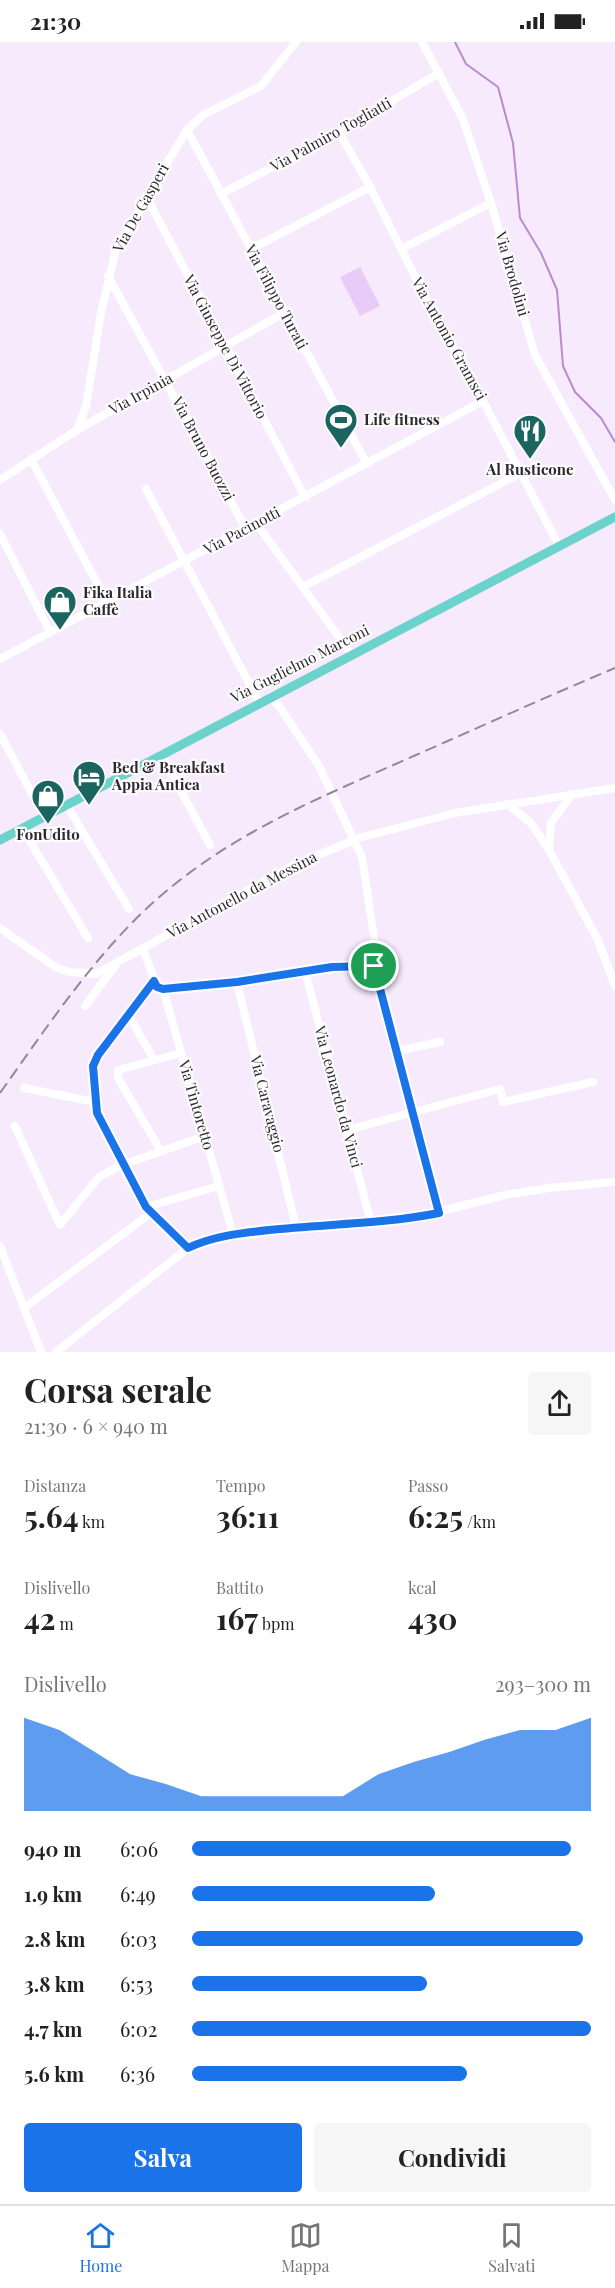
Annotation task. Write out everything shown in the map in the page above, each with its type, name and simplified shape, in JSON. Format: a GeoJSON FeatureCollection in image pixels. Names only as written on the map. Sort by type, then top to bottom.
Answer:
{"type":"FeatureCollection","features":[{"type":"Feature","properties":{"kind":"main road","name":"Via Guglielmo Marconi"},"geometry":{"type":"LineString","coordinates":[[0,840],[615,516]]}},
{"type":"Feature","properties":{"kind":"street","name":"Via De Gasperi"},"geometry":{"type":"LineString","coordinates":[[77,430],[86,406],[108,276],[116,249],[187,130],[203,115],[261,86],[296,42]]}},
{"type":"Feature","properties":{"kind":"street","name":"Via Brodolini"},"geometry":{"type":"LineString","coordinates":[[422,42],[463,119],[491,203],[535,355],[615,500]]}},
{"type":"Feature","properties":{"kind":"street","name":"Via Palmiro Togliatti"},"geometry":{"type":"LineString","coordinates":[[221,194],[339,132],[439,73]]}},
{"type":"Feature","properties":{"kind":"street","name":"Via Filippo Turati"},"geometry":{"type":"LineString","coordinates":[[187,130],[367,464]]}},
{"type":"Feature","properties":{"kind":"street","name":"Via Antonio Gramsci"},"geometry":{"type":"LineString","coordinates":[[339,132],[370,187],[440,326],[483,400],[559,546]]}},
{"type":"Feature","properties":{"kind":"street"},"geometry":{"type":"LineString","coordinates":[[251,249],[370,187]]}},
{"type":"Feature","properties":{"kind":"street","name":"Via Giuseppe Di Vittorio"},"geometry":{"type":"LineString","coordinates":[[146,196],[305,497]]}},
{"type":"Feature","properties":{"kind":"street"},"geometry":{"type":"LineString","coordinates":[[401,249],[491,203]]}},
{"type":"Feature","properties":{"kind":"street","name":"Via Bruno Buozzi"},"geometry":{"type":"LineString","coordinates":[[108,276],[246,529]]}},
{"type":"Feature","properties":{"kind":"street","name":"Via Irpinia"},"geometry":{"type":"LineString","coordinates":[[0,480],[77,430],[284,313]]}},
{"type":"Feature","properties":{"kind":"street","name":"Via Pacinotti"},"geometry":{"type":"LineString","coordinates":[[0,658],[246,529],[483,400]]}},
{"type":"Feature","properties":{"kind":"street"},"geometry":{"type":"LineString","coordinates":[[31,459],[107,602]]}},
{"type":"Feature","properties":{"kind":"street"},"geometry":{"type":"LineString","coordinates":[[303,586],[521,473]]}},
{"type":"Feature","properties":{"kind":"street"},"geometry":{"type":"LineString","coordinates":[[146,489],[259,702]]}},
{"type":"Feature","properties":{"kind":"street"},"geometry":{"type":"LineString","coordinates":[[256,523],[352,655]]}},
{"type":"Feature","properties":{"kind":"street"},"geometry":{"type":"LineString","coordinates":[[0,534],[50,632]]}},
{"type":"Feature","properties":{"kind":"street"},"geometry":{"type":"LineString","coordinates":[[271,696],[300,736],[328,783],[362,857],[377,957],[374,966],[439,1213]]}},
{"type":"Feature","properties":{"kind":"street"},"geometry":{"type":"LineString","coordinates":[[0,734],[4,749],[44,816]]}},
{"type":"Feature","properties":{"kind":"street"},"geometry":{"type":"LineString","coordinates":[[161,754],[210,845]]}},
{"type":"Feature","properties":{"kind":"street","name":"Via Antonello da Messina"},"geometry":{"type":"LineString","coordinates":[[0,930],[63,971],[96,974],[294,865],[359,838],[455,813],[615,788]]}},
{"type":"Feature","properties":{"kind":"street"},"geometry":{"type":"LineString","coordinates":[[549,850],[551,823],[572,794]]}},
{"type":"Feature","properties":{"kind":"street"},"geometry":{"type":"LineString","coordinates":[[66,804],[129,909]]}},
{"type":"Feature","properties":{"kind":"street"},"geometry":{"type":"LineString","coordinates":[[507,804],[531,823],[549,850],[598,940],[615,986]]}},
{"type":"Feature","properties":{"kind":"street"},"geometry":{"type":"LineString","coordinates":[[22,828],[88,938]]}},
{"type":"Feature","properties":{"kind":"street"},"geometry":{"type":"LineString","coordinates":[[143,949],[157,987],[163,989],[237,982],[332,967],[374,966]]}},
{"type":"Feature","properties":{"kind":"street"},"geometry":{"type":"LineString","coordinates":[[85,1006],[118,961]]}},
{"type":"Feature","properties":{"kind":"street","name":"Via Leonardo da Vinci"},"geometry":{"type":"LineString","coordinates":[[305,971],[371,1223]]}},
{"type":"Feature","properties":{"kind":"street"},"geometry":{"type":"LineString","coordinates":[[154,981],[98,1055],[93,1066],[95,1102],[97,1113],[122,1164],[148,1210],[188,1248]]}},
{"type":"Feature","properties":{"kind":"street","name":"Via Caravaggio"},"geometry":{"type":"LineString","coordinates":[[237,982],[296,1227]]}},
{"type":"Feature","properties":{"kind":"street","name":"Via Tintoretto"},"geometry":{"type":"LineString","coordinates":[[163,989],[233,1234]]}},
{"type":"Feature","properties":{"kind":"street"},"geometry":{"type":"LineString","coordinates":[[128,1014],[154,1060]]}},
{"type":"Feature","properties":{"kind":"street"},"geometry":{"type":"LineString","coordinates":[[397,1051],[440,1042]]}},
{"type":"Feature","properties":{"kind":"street"},"geometry":{"type":"LineString","coordinates":[[161,1151],[118,1078],[118,1070],[181,1053]]}},
{"type":"Feature","properties":{"kind":"street"},"geometry":{"type":"LineString","coordinates":[[347,1130],[500,1089],[503,1102],[593,1082]]}},
{"type":"Feature","properties":{"kind":"street"},"geometry":{"type":"LineString","coordinates":[[24,1088],[95,1102]]}},
{"type":"Feature","properties":{"kind":"street"},"geometry":{"type":"LineString","coordinates":[[15,1126],[60,1226],[99,1177],[122,1164],[205,1136]]}},
{"type":"Feature","properties":{"kind":"street"},"geometry":{"type":"LineString","coordinates":[[56,1352],[188,1248],[200,1242],[233,1234],[296,1227],[409,1219],[505,1195],[615,1182]]}},
{"type":"Feature","properties":{"kind":"street"},"geometry":{"type":"LineString","coordinates":[[24,1308],[148,1210],[219,1186]]}},
{"type":"Feature","properties":{"kind":"street"},"geometry":{"type":"LineString","coordinates":[[0,1246],[41,1352]]}},
{"type":"Feature","properties":{"kind":"shaded area"},"geometry":{"type":"Polygon","coordinates":[[[360,267],[380,306],[360,316],[340,277],[360,267]]]}},
{"type":"Feature","properties":{"kind":"waterway"},"geometry":{"type":"LineString","coordinates":[[455,42],[466,64],[498,87],[513,143],[520,218],[541,253],[557,290],[563,366],[575,392],[601,418],[615,442]]}},
{"type":"Feature","properties":{"kind":"railway"},"geometry":{"type":"LineString","coordinates":[[0,1093],[68,998],[105,952],[146,909],[208,860],[274,820],[309,803],[615,668]]}},
{"type":"Feature","properties":{"kind":"place","name":"Life fitness"},"geometry":{"type":"Point","coordinates":[341,449]}},
{"type":"Feature","properties":{"kind":"place","name":"Al Rusticone"},"geometry":{"type":"Point","coordinates":[530,460]}},
{"type":"Feature","properties":{"kind":"place","name":"Fika Italia Caffè"},"geometry":{"type":"Point","coordinates":[60,631]}},
{"type":"Feature","properties":{"kind":"place","name":"Bed & Breakfast Appia Antica"},"geometry":{"type":"Point","coordinates":[89,806]}},
{"type":"Feature","properties":{"kind":"place","name":"FonUdito"},"geometry":{"type":"Point","coordinates":[48,825]}},
{"type":"Feature","properties":{"kind":"route"},"geometry":{"type":"LineString","coordinates":[[374,966],[439,1213],[371,1223],[296,1227],[233,1234],[200,1242],[188,1248],[146,1207],[97,1113],[93,1066],[98,1055],[154,981],[157,987],[163,989],[237,982],[332,967],[374,966]]}}]}
